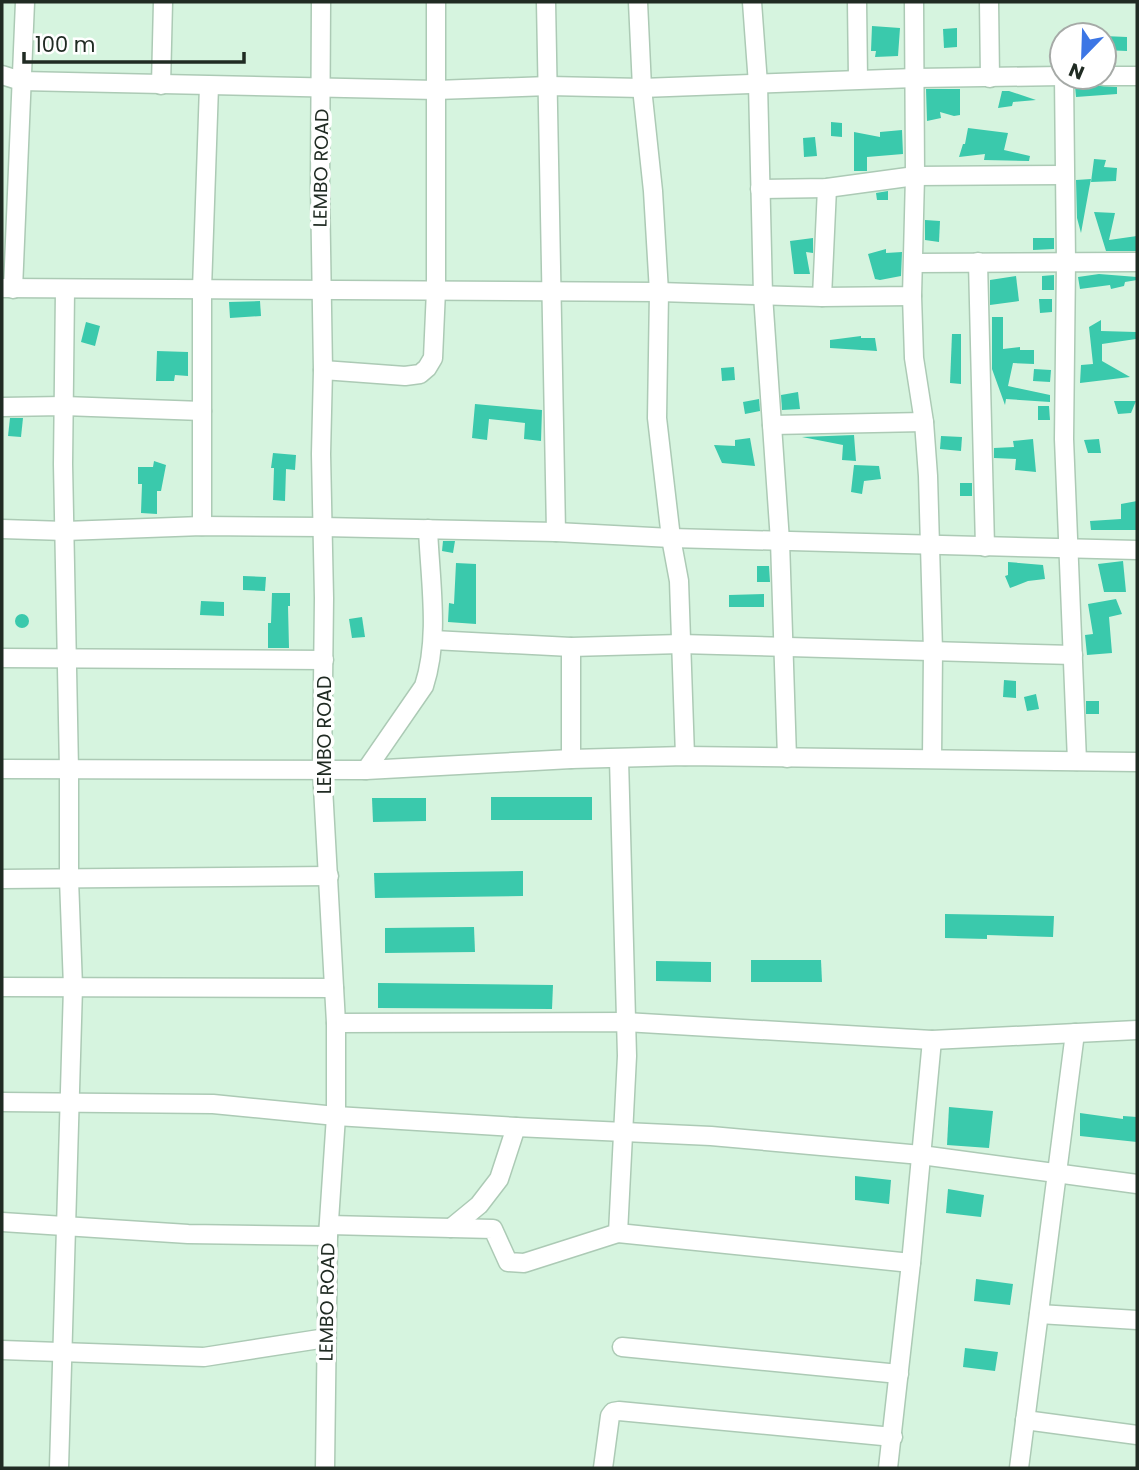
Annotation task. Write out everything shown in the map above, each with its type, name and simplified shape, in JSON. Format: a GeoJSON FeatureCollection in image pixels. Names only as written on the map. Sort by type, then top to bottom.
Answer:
{"type":"FeatureCollection","features":[{"type":"Feature","properties":{"kind":"street"},"geometry":{"type":"LineString","coordinates":[[25,2],[7,289],[436,290],[822,297],[912,296]]}},
{"type":"Feature","properties":{"kind":"street"},"geometry":{"type":"LineString","coordinates":[[161,85],[163,2]]}},
{"type":"Feature","properties":{"kind":"street","name":"LEMBO ROAD"},"geometry":{"type":"LineString","coordinates":[[321,2],[320,290],[323,370],[321,453],[324,660],[321,769],[336,1023],[336,1116],[328,1231],[324,1468]]}},
{"type":"Feature","properties":{"kind":"street"},"geometry":{"type":"LineString","coordinates":[[323,370],[405,376],[419,374],[428,368],[433,358],[436,290],[436,2]]}},
{"type":"Feature","properties":{"kind":"street"},"geometry":{"type":"LineString","coordinates":[[546,2],[556,532]]}},
{"type":"Feature","properties":{"kind":"street"},"geometry":{"type":"LineString","coordinates":[[638,2],[642,88],[653,191],[659,292],[657,418],[671,538],[679,581],[685,756]]}},
{"type":"Feature","properties":{"kind":"street"},"geometry":{"type":"LineString","coordinates":[[752,2],[758,84],[763,295],[780,541],[786,758]]}},
{"type":"Feature","properties":{"kind":"street"},"geometry":{"type":"LineString","coordinates":[[857,2],[858,79]]}},
{"type":"Feature","properties":{"kind":"street"},"geometry":{"type":"LineString","coordinates":[[914,2],[915,176],[912,296],[914,358],[924,422],[933,651],[932,758]]}},
{"type":"Feature","properties":{"kind":"street"},"geometry":{"type":"LineString","coordinates":[[989,2],[990,78]]}},
{"type":"Feature","properties":{"kind":"street"},"geometry":{"type":"LineString","coordinates":[[2,75],[21,82],[436,90],[549,86],[642,88],[858,79],[1048,76]]}},
{"type":"Feature","properties":{"kind":"street"},"geometry":{"type":"LineString","coordinates":[[1118,76],[1137,76]]}},
{"type":"Feature","properties":{"kind":"street"},"geometry":{"type":"LineString","coordinates":[[202,526],[202,289],[209,86]]}},
{"type":"Feature","properties":{"kind":"street"},"geometry":{"type":"LineString","coordinates":[[1063,91],[1066,262],[1064,439],[1077,761]]}},
{"type":"Feature","properties":{"kind":"street"},"geometry":{"type":"LineString","coordinates":[[761,189],[827,188],[915,176],[1064,175]]}},
{"type":"Feature","properties":{"kind":"street"},"geometry":{"type":"LineString","coordinates":[[822,297],[827,188]]}},
{"type":"Feature","properties":{"kind":"street"},"geometry":{"type":"LineString","coordinates":[[978,262],[985,547]]}},
{"type":"Feature","properties":{"kind":"street"},"geometry":{"type":"LineString","coordinates":[[914,263],[1137,262]]}},
{"type":"Feature","properties":{"kind":"street"},"geometry":{"type":"LineString","coordinates":[[59,1468],[73,987],[66,657],[65,289]]}},
{"type":"Feature","properties":{"kind":"street"},"geometry":{"type":"LineString","coordinates":[[2,407],[202,411]]}},
{"type":"Feature","properties":{"kind":"street"},"geometry":{"type":"LineString","coordinates":[[772,425],[924,422]]}},
{"type":"Feature","properties":{"kind":"street"},"geometry":{"type":"LineString","coordinates":[[2,529],[65,531],[202,526],[323,527],[1137,550]]}},
{"type":"Feature","properties":{"kind":"street"},"geometry":{"type":"LineString","coordinates":[[366,770],[424,686],[433,640],[428,529]]}},
{"type":"Feature","properties":{"kind":"street"},"geometry":{"type":"LineString","coordinates":[[433,640],[571,646],[681,644],[1073,655]]}},
{"type":"Feature","properties":{"kind":"street"},"geometry":{"type":"LineString","coordinates":[[571,646],[571,759]]}},
{"type":"Feature","properties":{"kind":"street"},"geometry":{"type":"LineString","coordinates":[[2,658],[324,660]]}},
{"type":"Feature","properties":{"kind":"street"},"geometry":{"type":"LineString","coordinates":[[2,769],[366,770],[685,756],[1137,762]]}},
{"type":"Feature","properties":{"kind":"street"},"geometry":{"type":"LineString","coordinates":[[618,1233],[621,1132],[627,1056],[619,759]]}},
{"type":"Feature","properties":{"kind":"street"},"geometry":{"type":"LineString","coordinates":[[2,879],[329,876]]}},
{"type":"Feature","properties":{"kind":"street"},"geometry":{"type":"LineString","coordinates":[[2,987],[334,988]]}},
{"type":"Feature","properties":{"kind":"street"},"geometry":{"type":"LineString","coordinates":[[336,1023],[625,1022],[932,1040],[1137,1030]]}},
{"type":"Feature","properties":{"kind":"street"},"geometry":{"type":"LineString","coordinates":[[1019,1468],[1075,1033]]}},
{"type":"Feature","properties":{"kind":"street"},"geometry":{"type":"LineString","coordinates":[[888,1468],[900,1374],[932,1040]]}},
{"type":"Feature","properties":{"kind":"street"},"geometry":{"type":"LineString","coordinates":[[2,1101],[213,1104],[336,1116],[711,1136],[921,1155],[1137,1184]]}},
{"type":"Feature","properties":{"kind":"street"},"geometry":{"type":"LineString","coordinates":[[451,1227],[478,1205],[499,1179],[516,1127]]}},
{"type":"Feature","properties":{"kind":"street"},"geometry":{"type":"LineString","coordinates":[[2,1222],[188,1234],[451,1227],[493,1229],[508,1262],[524,1263],[618,1233],[911,1263]]}},
{"type":"Feature","properties":{"kind":"street"},"geometry":{"type":"LineString","coordinates":[[1039,1314],[1137,1320]]}},
{"type":"Feature","properties":{"kind":"street"},"geometry":{"type":"LineString","coordinates":[[2,1350],[204,1357],[326,1338]]}},
{"type":"Feature","properties":{"kind":"street"},"geometry":{"type":"LineString","coordinates":[[622,1347],[900,1374]]}},
{"type":"Feature","properties":{"kind":"street"},"geometry":{"type":"LineString","coordinates":[[603,1468],[610,1416],[619,1410],[893,1437]]}},
{"type":"Feature","properties":{"kind":"street"},"geometry":{"type":"LineString","coordinates":[[1024,1420],[1137,1436]]}},
{"type":"Feature","properties":{"kind":"building"},"geometry":{"type":"Polygon","coordinates":[[[872,26],[900,28],[898,56],[875,57],[876,51],[871,51],[872,26]]]}},
{"type":"Feature","properties":{"kind":"building"},"geometry":{"type":"Polygon","coordinates":[[[957,28],[957,47],[944,48],[943,29],[957,28]]]}},
{"type":"Feature","properties":{"kind":"building"},"geometry":{"type":"Polygon","coordinates":[[[1118,37],[1127,37],[1127,51],[1118,51],[1118,37]]]}},
{"type":"Feature","properties":{"kind":"building"},"geometry":{"type":"Polygon","coordinates":[[[926,89],[960,89],[960,115],[940,112],[941,118],[927,121],[926,89]]]}},
{"type":"Feature","properties":{"kind":"building"},"geometry":{"type":"Polygon","coordinates":[[[1002,91],[1036,100],[1013,102],[1012,106],[998,108],[1002,91]]]}},
{"type":"Feature","properties":{"kind":"building"},"geometry":{"type":"Polygon","coordinates":[[[1075,91],[1117,91],[1117,94],[1076,97],[1075,91]]]}},
{"type":"Feature","properties":{"kind":"building"},"geometry":{"type":"Polygon","coordinates":[[[831,122],[842,123],[842,137],[831,136],[831,122]]]}},
{"type":"Feature","properties":{"kind":"building"},"geometry":{"type":"Polygon","coordinates":[[[968,128],[1008,133],[1004,150],[1030,156],[1029,161],[984,160],[985,154],[959,157],[968,128]]]}},
{"type":"Feature","properties":{"kind":"building"},"geometry":{"type":"Polygon","coordinates":[[[902,130],[903,154],[867,157],[867,171],[854,171],[854,132],[880,137],[880,132],[902,130]]]}},
{"type":"Feature","properties":{"kind":"building"},"geometry":{"type":"Polygon","coordinates":[[[815,137],[817,156],[804,157],[803,138],[815,137]]]}},
{"type":"Feature","properties":{"kind":"building"},"geometry":{"type":"Polygon","coordinates":[[[1094,159],[1106,160],[1104,167],[1117,168],[1116,181],[1091,182],[1094,159]]]}},
{"type":"Feature","properties":{"kind":"building"},"geometry":{"type":"Polygon","coordinates":[[[1091,179],[1081,233],[1077,218],[1076,180],[1091,179]]]}},
{"type":"Feature","properties":{"kind":"building"},"geometry":{"type":"Polygon","coordinates":[[[888,191],[888,200],[877,200],[876,193],[888,191]]]}},
{"type":"Feature","properties":{"kind":"building"},"geometry":{"type":"Polygon","coordinates":[[[1094,212],[1115,213],[1109,240],[1137,236],[1137,251],[1106,251],[1094,212]]]}},
{"type":"Feature","properties":{"kind":"building"},"geometry":{"type":"Polygon","coordinates":[[[925,220],[940,221],[939,242],[925,240],[925,220]]]}},
{"type":"Feature","properties":{"kind":"building"},"geometry":{"type":"Polygon","coordinates":[[[813,238],[813,253],[806,252],[810,274],[794,274],[790,241],[813,238]]]}},
{"type":"Feature","properties":{"kind":"building"},"geometry":{"type":"Polygon","coordinates":[[[1033,238],[1054,238],[1054,249],[1033,250],[1033,238]]]}},
{"type":"Feature","properties":{"kind":"building"},"geometry":{"type":"Polygon","coordinates":[[[886,249],[886,253],[902,252],[901,276],[875,279],[868,254],[886,249]]]}},
{"type":"Feature","properties":{"kind":"building"},"geometry":{"type":"Polygon","coordinates":[[[1099,274],[1137,277],[1137,280],[1111,289],[1110,285],[1080,289],[1078,277],[1099,274]]]}},
{"type":"Feature","properties":{"kind":"building"},"geometry":{"type":"Polygon","coordinates":[[[1054,275],[1054,290],[1042,290],[1042,276],[1054,275]]]}},
{"type":"Feature","properties":{"kind":"building"},"geometry":{"type":"Polygon","coordinates":[[[1016,276],[1019,301],[990,305],[990,280],[1016,276]]]}},
{"type":"Feature","properties":{"kind":"building"},"geometry":{"type":"Polygon","coordinates":[[[1039,299],[1052,299],[1052,312],[1040,313],[1039,299]]]}},
{"type":"Feature","properties":{"kind":"building"},"geometry":{"type":"Polygon","coordinates":[[[260,301],[261,316],[230,318],[229,302],[260,301]]]}},
{"type":"Feature","properties":{"kind":"building"},"geometry":{"type":"Polygon","coordinates":[[[992,317],[1003,317],[1003,349],[1020,347],[1020,350],[1034,350],[1034,364],[1013,363],[1008,386],[1050,395],[1050,402],[1006,399],[1005,405],[992,369],[992,317]]]}},
{"type":"Feature","properties":{"kind":"building"},"geometry":{"type":"Polygon","coordinates":[[[1101,320],[1101,331],[1136,332],[1136,339],[1102,344],[1102,361],[1130,377],[1080,383],[1081,365],[1093,364],[1089,327],[1101,320]]]}},
{"type":"Feature","properties":{"kind":"building"},"geometry":{"type":"Polygon","coordinates":[[[86,322],[100,326],[95,346],[81,342],[86,322]]]}},
{"type":"Feature","properties":{"kind":"building"},"geometry":{"type":"Polygon","coordinates":[[[952,334],[961,334],[961,384],[950,383],[952,334]]]}},
{"type":"Feature","properties":{"kind":"building"},"geometry":{"type":"Polygon","coordinates":[[[861,336],[875,338],[877,351],[830,348],[830,340],[861,336]]]}},
{"type":"Feature","properties":{"kind":"building"},"geometry":{"type":"Polygon","coordinates":[[[157,351],[188,352],[188,376],[175,375],[174,381],[156,381],[157,351]]]}},
{"type":"Feature","properties":{"kind":"building"},"geometry":{"type":"Polygon","coordinates":[[[734,367],[735,380],[722,381],[721,368],[734,367]]]}},
{"type":"Feature","properties":{"kind":"building"},"geometry":{"type":"Polygon","coordinates":[[[1034,369],[1051,370],[1050,382],[1033,381],[1034,369]]]}},
{"type":"Feature","properties":{"kind":"building"},"geometry":{"type":"Polygon","coordinates":[[[798,392],[800,409],[782,410],[781,395],[798,392]]]}},
{"type":"Feature","properties":{"kind":"building"},"geometry":{"type":"Polygon","coordinates":[[[759,399],[760,411],[745,414],[743,402],[759,399]]]}},
{"type":"Feature","properties":{"kind":"building"},"geometry":{"type":"Polygon","coordinates":[[[1114,401],[1136,401],[1131,413],[1118,414],[1114,401]]]}},
{"type":"Feature","properties":{"kind":"building"},"geometry":{"type":"Polygon","coordinates":[[[475,404],[542,410],[541,441],[524,439],[525,423],[489,419],[487,440],[472,438],[475,404]]]}},
{"type":"Feature","properties":{"kind":"building"},"geometry":{"type":"Polygon","coordinates":[[[1038,406],[1049,406],[1050,420],[1038,420],[1038,406]]]}},
{"type":"Feature","properties":{"kind":"building"},"geometry":{"type":"Polygon","coordinates":[[[10,418],[23,418],[21,437],[8,436],[10,418]]]}},
{"type":"Feature","properties":{"kind":"building"},"geometry":{"type":"Polygon","coordinates":[[[854,435],[856,461],[842,460],[843,445],[802,437],[854,435]]]}},
{"type":"Feature","properties":{"kind":"building"},"geometry":{"type":"Polygon","coordinates":[[[941,436],[962,437],[961,451],[940,449],[941,436]]]}},
{"type":"Feature","properties":{"kind":"building"},"geometry":{"type":"Polygon","coordinates":[[[750,438],[755,466],[722,463],[714,445],[735,446],[735,440],[750,438]]]}},
{"type":"Feature","properties":{"kind":"building"},"geometry":{"type":"Polygon","coordinates":[[[1033,439],[1036,472],[1015,470],[1016,459],[994,458],[994,448],[1014,447],[1013,441],[1033,439]]]}},
{"type":"Feature","properties":{"kind":"building"},"geometry":{"type":"Polygon","coordinates":[[[1099,439],[1101,453],[1088,453],[1084,440],[1099,439]]]}},
{"type":"Feature","properties":{"kind":"building"},"geometry":{"type":"Polygon","coordinates":[[[273,453],[296,455],[295,470],[286,469],[285,501],[273,500],[273,453]]]}},
{"type":"Feature","properties":{"kind":"building"},"geometry":{"type":"Polygon","coordinates":[[[154,461],[166,465],[161,491],[157,491],[157,514],[141,513],[142,484],[138,484],[138,467],[153,467],[154,461]]]}},
{"type":"Feature","properties":{"kind":"building"},"geometry":{"type":"Polygon","coordinates":[[[854,465],[879,466],[881,479],[864,481],[862,494],[851,492],[854,465]]]}},
{"type":"Feature","properties":{"kind":"building"},"geometry":{"type":"Polygon","coordinates":[[[960,483],[972,483],[972,496],[960,496],[960,483]]]}},
{"type":"Feature","properties":{"kind":"building"},"geometry":{"type":"Polygon","coordinates":[[[1137,501],[1137,530],[1091,530],[1090,521],[1121,519],[1121,504],[1137,501]]]}},
{"type":"Feature","properties":{"kind":"building"},"geometry":{"type":"Polygon","coordinates":[[[443,541],[455,541],[453,553],[442,551],[443,541]]]}},
{"type":"Feature","properties":{"kind":"building"},"geometry":{"type":"Polygon","coordinates":[[[1123,561],[1126,592],[1104,592],[1098,564],[1123,561]]]}},
{"type":"Feature","properties":{"kind":"building"},"geometry":{"type":"Polygon","coordinates":[[[1008,562],[1043,565],[1045,579],[1028,581],[1010,588],[1005,576],[1008,575],[1008,562]]]}},
{"type":"Feature","properties":{"kind":"building"},"geometry":{"type":"Polygon","coordinates":[[[456,563],[476,564],[476,624],[448,622],[449,603],[454,604],[456,563]]]}},
{"type":"Feature","properties":{"kind":"building"},"geometry":{"type":"Polygon","coordinates":[[[757,566],[769,566],[770,582],[757,582],[757,566]]]}},
{"type":"Feature","properties":{"kind":"building"},"geometry":{"type":"Polygon","coordinates":[[[243,576],[266,577],[265,591],[243,590],[243,576]]]}},
{"type":"Feature","properties":{"kind":"building"},"geometry":{"type":"Polygon","coordinates":[[[272,593],[290,593],[289,648],[268,648],[272,593]]]}},
{"type":"Feature","properties":{"kind":"building"},"geometry":{"type":"Polygon","coordinates":[[[764,594],[764,607],[729,607],[729,595],[764,594]]]}},
{"type":"Feature","properties":{"kind":"building"},"geometry":{"type":"Polygon","coordinates":[[[1116,599],[1122,614],[1109,617],[1112,653],[1087,655],[1085,635],[1093,634],[1088,604],[1116,599]]]}},
{"type":"Feature","properties":{"kind":"building"},"geometry":{"type":"Polygon","coordinates":[[[201,601],[224,602],[224,616],[200,615],[201,601]]]}},
{"type":"Feature","properties":{"kind":"building"},"geometry":{"type":"Polygon","coordinates":[[[22,614],[27,616],[27,626],[22,628],[17,626],[15,621],[17,616],[22,614]]]}},
{"type":"Feature","properties":{"kind":"building"},"geometry":{"type":"Polygon","coordinates":[[[362,617],[365,637],[352,638],[349,619],[362,617]]]}},
{"type":"Feature","properties":{"kind":"building"},"geometry":{"type":"Polygon","coordinates":[[[1004,680],[1016,681],[1016,698],[1003,697],[1004,680]]]}},
{"type":"Feature","properties":{"kind":"building"},"geometry":{"type":"Polygon","coordinates":[[[1036,694],[1039,709],[1027,711],[1024,697],[1036,694]]]}},
{"type":"Feature","properties":{"kind":"building"},"geometry":{"type":"Polygon","coordinates":[[[1086,701],[1099,701],[1099,714],[1086,714],[1086,701]]]}},
{"type":"Feature","properties":{"kind":"building"},"geometry":{"type":"Polygon","coordinates":[[[491,797],[592,797],[592,820],[491,820],[491,797]]]}},
{"type":"Feature","properties":{"kind":"building"},"geometry":{"type":"Polygon","coordinates":[[[372,798],[426,798],[426,821],[373,822],[372,798]]]}},
{"type":"Feature","properties":{"kind":"building"},"geometry":{"type":"Polygon","coordinates":[[[523,871],[523,896],[375,898],[374,873],[523,871]]]}},
{"type":"Feature","properties":{"kind":"building"},"geometry":{"type":"Polygon","coordinates":[[[945,914],[1054,916],[1053,937],[987,935],[987,939],[945,938],[945,914]]]}},
{"type":"Feature","properties":{"kind":"building"},"geometry":{"type":"Polygon","coordinates":[[[474,927],[475,952],[385,953],[385,928],[474,927]]]}},
{"type":"Feature","properties":{"kind":"building"},"geometry":{"type":"Polygon","coordinates":[[[751,960],[821,960],[822,982],[751,982],[751,960]]]}},
{"type":"Feature","properties":{"kind":"building"},"geometry":{"type":"Polygon","coordinates":[[[656,961],[711,962],[711,982],[656,981],[656,961]]]}},
{"type":"Feature","properties":{"kind":"building"},"geometry":{"type":"Polygon","coordinates":[[[378,983],[553,985],[552,1009],[378,1008],[378,983]]]}},
{"type":"Feature","properties":{"kind":"building"},"geometry":{"type":"Polygon","coordinates":[[[949,1107],[993,1111],[989,1148],[947,1145],[949,1107]]]}},
{"type":"Feature","properties":{"kind":"building"},"geometry":{"type":"Polygon","coordinates":[[[1080,1113],[1123,1119],[1123,1116],[1137,1117],[1137,1142],[1080,1136],[1080,1113]]]}},
{"type":"Feature","properties":{"kind":"building"},"geometry":{"type":"Polygon","coordinates":[[[855,1176],[891,1180],[889,1204],[855,1200],[855,1176]]]}},
{"type":"Feature","properties":{"kind":"building"},"geometry":{"type":"Polygon","coordinates":[[[948,1189],[984,1195],[981,1217],[946,1213],[948,1189]]]}},
{"type":"Feature","properties":{"kind":"building"},"geometry":{"type":"Polygon","coordinates":[[[976,1279],[1013,1284],[1010,1305],[974,1301],[976,1279]]]}},
{"type":"Feature","properties":{"kind":"building"},"geometry":{"type":"Polygon","coordinates":[[[965,1348],[998,1352],[995,1371],[963,1367],[965,1348]]]}}]}
